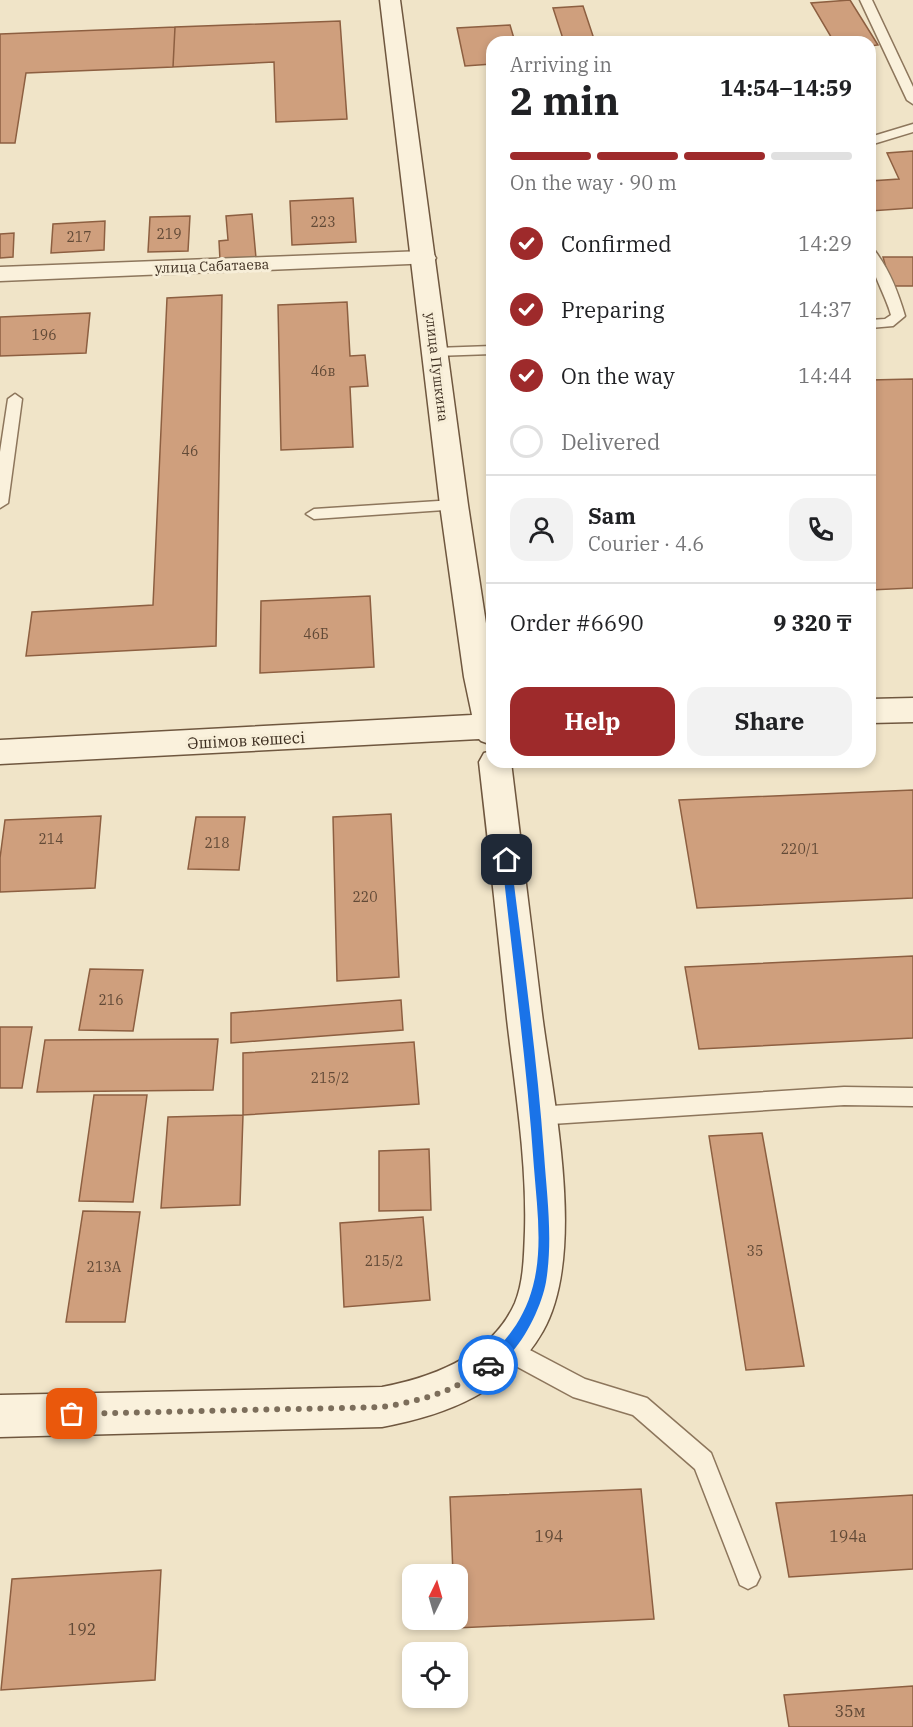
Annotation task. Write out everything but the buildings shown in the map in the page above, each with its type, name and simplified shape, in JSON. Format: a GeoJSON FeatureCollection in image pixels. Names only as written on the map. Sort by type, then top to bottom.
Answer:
{"type":"FeatureCollection","features":[{"type":"Feature","properties":{"kind":"street","name":"улица Пушкина"},"geometry":{"type":"LineString","coordinates":[[390,0],[454,505],[479,677],[486,703]]}},
{"type":"Feature","properties":{"kind":"street","name":"улица Сабатаева"},"geometry":{"type":"LineString","coordinates":[[0,274],[424,258]]}},
{"type":"Feature","properties":{"kind":"street"},"geometry":{"type":"LineString","coordinates":[[876,711],[913,710]]}},
{"type":"Feature","properties":{"kind":"street","name":"Әшімов көшесі"},"geometry":{"type":"LineString","coordinates":[[0,752],[486,726]]}},
{"type":"Feature","properties":{"kind":"street"},"geometry":{"type":"LineString","coordinates":[[0,1416],[382,1407],[418,1401],[448,1390],[479,1372],[507,1349],[530,1314],[540,1284],[544,1242],[536,1116],[496,768]]}},
{"type":"Feature","properties":{"kind":"lane"},"geometry":{"type":"LineString","coordinates":[[866,0],[913,100]]}},
{"type":"Feature","properties":{"kind":"lane"},"geometry":{"type":"LineString","coordinates":[[876,139],[913,128]]}},
{"type":"Feature","properties":{"kind":"lane"},"geometry":{"type":"LineString","coordinates":[[876,262],[894,299],[898,316],[888,323],[876,324]]}},
{"type":"Feature","properties":{"kind":"lane"},"geometry":{"type":"LineString","coordinates":[[435,352],[486,350]]}},
{"type":"Feature","properties":{"kind":"lane"},"geometry":{"type":"LineString","coordinates":[[0,503],[15,399]]}},
{"type":"Feature","properties":{"kind":"lane"},"geometry":{"type":"LineString","coordinates":[[314,514],[454,505]]}},
{"type":"Feature","properties":{"kind":"lane"},"geometry":{"type":"LineString","coordinates":[[536,1116],[844,1096],[913,1097]]}},
{"type":"Feature","properties":{"kind":"lane"},"geometry":{"type":"LineString","coordinates":[[507,1349],[581,1389],[639,1406],[703,1461],[748,1576]]}},
{"type":"Feature","properties":{"kind":"way so far"},"geometry":{"type":"LineString","coordinates":[[72,1414],[382,1407],[418,1401],[448,1390],[488,1365]]}},
{"type":"Feature","properties":{"kind":"route"},"geometry":{"type":"LineString","coordinates":[[488,1365],[507,1349],[530,1314],[540,1284],[544,1242],[536,1116],[507,860]]}}]}
